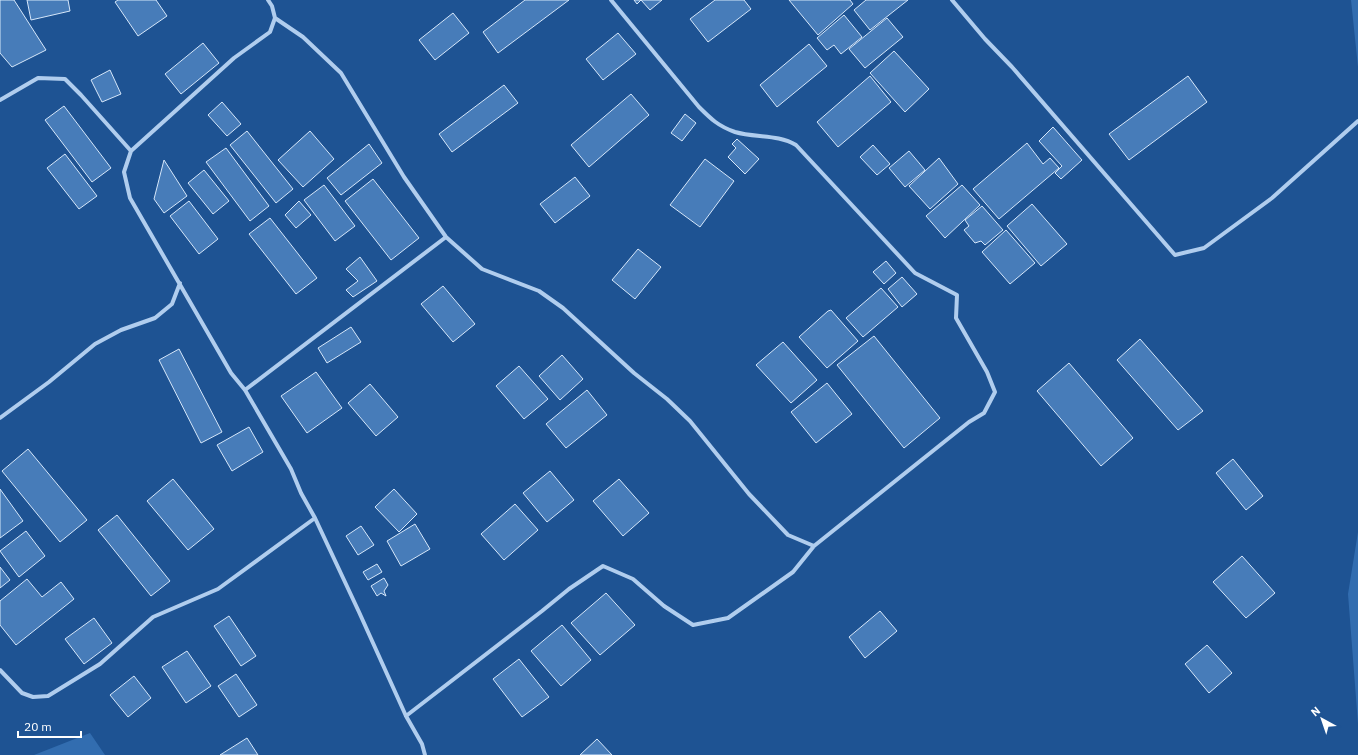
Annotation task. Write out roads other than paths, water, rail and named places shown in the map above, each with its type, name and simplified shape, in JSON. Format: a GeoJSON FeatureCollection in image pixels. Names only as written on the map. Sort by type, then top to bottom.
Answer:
{"type":"FeatureCollection","features":[{"type":"Feature","properties":{"kind":"street"},"geometry":{"type":"LineString","coordinates":[[268,0],[272,6],[275,18],[270,32],[234,58],[132,150],[124,172],[130,198],[231,373],[245,390],[291,469],[406,716],[422,744],[425,755]]}},
{"type":"Feature","properties":{"kind":"street"},"geometry":{"type":"LineString","coordinates":[[406,716],[569,589],[603,566],[633,579],[664,606],[693,625],[728,618],[793,572],[814,546],[969,422],[984,412],[995,392],[987,372],[956,318],[957,295],[915,273],[796,145],[788,140],[736,132],[714,122],[699,107],[610,0]]}},
{"type":"Feature","properties":{"kind":"street"},"geometry":{"type":"LineString","coordinates":[[952,0],[985,39],[1072,134],[1175,255],[1204,248],[1272,198],[1358,121]]}},
{"type":"Feature","properties":{"kind":"street"},"geometry":{"type":"LineString","coordinates":[[275,18],[303,37],[341,73],[404,177],[446,237],[482,269],[539,291],[563,308],[634,373],[667,398],[690,421],[749,494],[788,535],[814,546]]}},
{"type":"Feature","properties":{"kind":"street"},"geometry":{"type":"LineString","coordinates":[[0,100],[38,78],[65,79],[132,150]]}},
{"type":"Feature","properties":{"kind":"street"},"geometry":{"type":"LineString","coordinates":[[245,390],[446,237]]}},
{"type":"Feature","properties":{"kind":"street"},"geometry":{"type":"LineString","coordinates":[[0,418],[50,382],[95,344],[121,330],[155,318],[172,304],[180,283]]}},
{"type":"Feature","properties":{"kind":"street"},"geometry":{"type":"LineString","coordinates":[[0,670],[22,693],[33,697],[48,696],[100,664],[153,617],[218,589],[315,518]]}}]}
